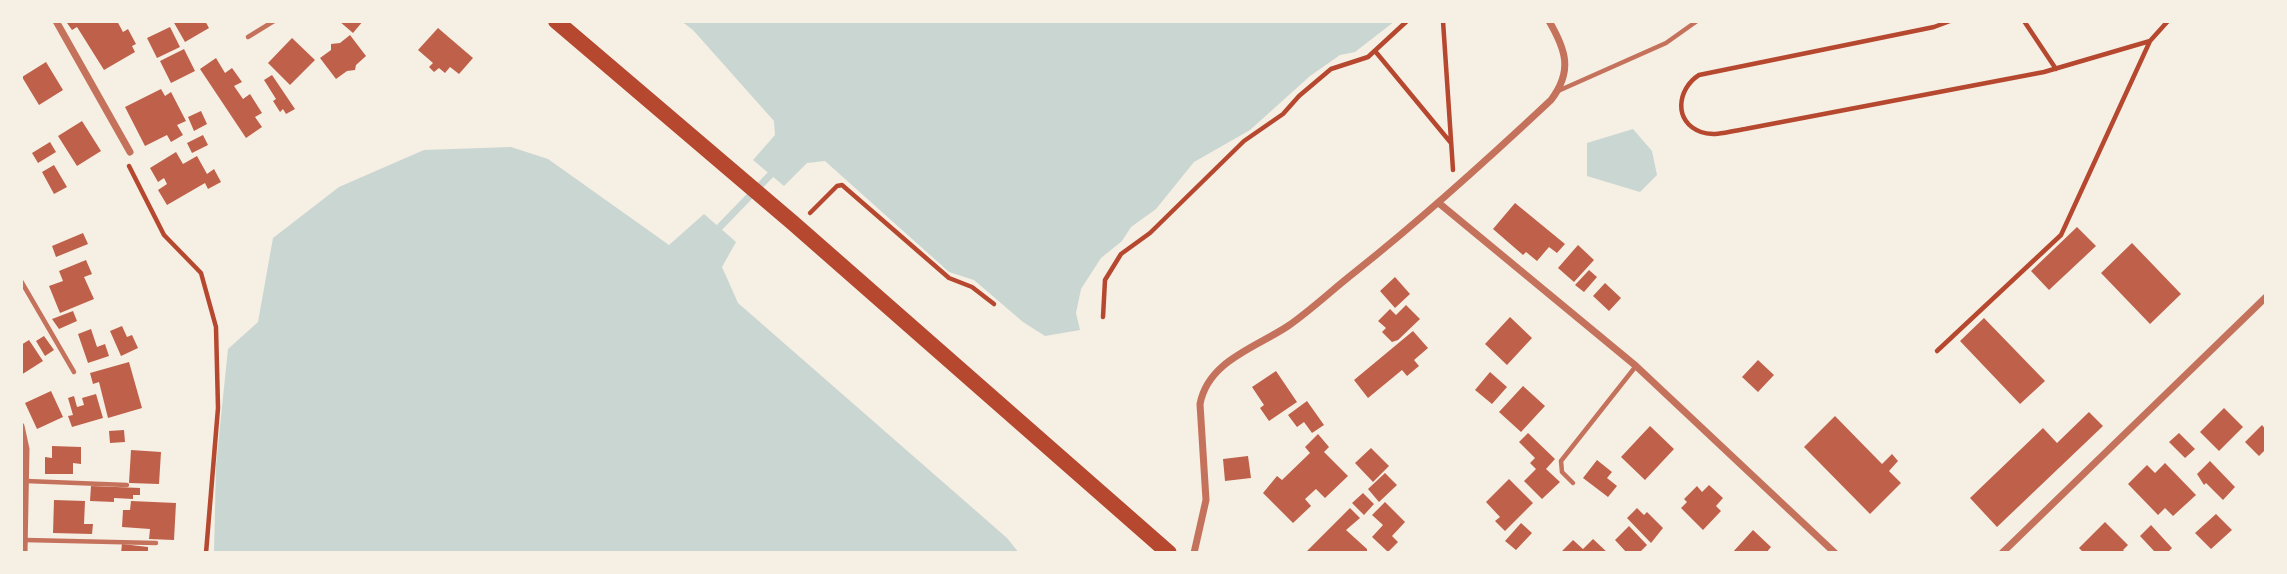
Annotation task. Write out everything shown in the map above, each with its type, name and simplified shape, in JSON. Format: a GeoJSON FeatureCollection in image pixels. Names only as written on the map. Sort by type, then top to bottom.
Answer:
{"type":"FeatureCollection","features":[{"type":"Feature","properties":{"kind":"main road"},"geometry":{"type":"LineString","coordinates":[[555,21],[793,223],[1169,553]]}},
{"type":"Feature","properties":{"kind":"street"},"geometry":{"type":"LineString","coordinates":[[56,21],[130,152]]}},
{"type":"Feature","properties":{"kind":"street"},"geometry":{"type":"LineString","coordinates":[[1195,553],[1206,500],[1200,404],[1203,389],[1232,358],[1290,324],[1440,204],[1557,91],[1567,67],[1565,54],[1549,21]]}},
{"type":"Feature","properties":{"kind":"street"},"geometry":{"type":"LineString","coordinates":[[1440,204],[1636,366],[1835,553]]}},
{"type":"Feature","properties":{"kind":"street"},"geometry":{"type":"LineString","coordinates":[[2002,553],[2266,297]]}},
{"type":"Feature","properties":{"kind":"street"},"geometry":{"type":"LineString","coordinates":[[21,426],[26,449],[24,553]]}},
{"type":"Feature","properties":{"kind":"lane"},"geometry":{"type":"LineString","coordinates":[[248,37],[274,21]]}},
{"type":"Feature","properties":{"kind":"lane"},"geometry":{"type":"LineString","coordinates":[[1557,91],[1666,43],[1697,21]]}},
{"type":"Feature","properties":{"kind":"lane"},"geometry":{"type":"LineString","coordinates":[[21,281],[74,372]]}},
{"type":"Feature","properties":{"kind":"lane"},"geometry":{"type":"LineString","coordinates":[[1573,483],[1562,472],[1561,461],[1636,366]]}},
{"type":"Feature","properties":{"kind":"lane"},"geometry":{"type":"LineString","coordinates":[[26,481],[127,485]]}},
{"type":"Feature","properties":{"kind":"lane"},"geometry":{"type":"LineString","coordinates":[[24,540],[156,543]]}},
{"type":"Feature","properties":{"kind":"path"},"geometry":{"type":"LineString","coordinates":[[1103,317],[1105,280],[1121,254],[1150,233],[1176,204],[1244,141],[1283,114],[1299,96],[1331,69],[1368,57],[1407,21]]}},
{"type":"Feature","properties":{"kind":"path"},"geometry":{"type":"LineString","coordinates":[[1443,21],[1454,189]]}},
{"type":"Feature","properties":{"kind":"path"},"geometry":{"type":"LineString","coordinates":[[1950,21],[1934,27],[1699,75],[1684,89],[1680,101],[1682,113],[1692,127],[1712,134],[2056,69],[2150,41]]}},
{"type":"Feature","properties":{"kind":"path"},"geometry":{"type":"LineString","coordinates":[[2024,21],[2056,69]]}},
{"type":"Feature","properties":{"kind":"path"},"geometry":{"type":"LineString","coordinates":[[1937,351],[2061,235],[2150,41],[2168,21]]}},
{"type":"Feature","properties":{"kind":"path"},"geometry":{"type":"LineString","coordinates":[[1376,51],[1452,144]]}},
{"type":"Feature","properties":{"kind":"path"},"geometry":{"type":"LineString","coordinates":[[130,152],[128,164],[164,235],[201,273],[216,327],[218,408],[205,553]]}},
{"type":"Feature","properties":{"kind":"path"},"geometry":{"type":"LineString","coordinates":[[809,213],[837,186],[842,186],[949,278],[972,287],[994,304]]}},
{"type":"Feature","properties":{"kind":"shaded area"},"geometry":{"type":"Polygon","coordinates":[[[681,21],[1395,21],[1355,52],[1340,55],[1310,76],[1250,130],[1194,162],[1156,209],[1131,227],[1122,241],[1101,258],[1081,289],[1076,313],[1080,330],[1045,336],[1023,322],[974,280],[949,272],[825,161],[807,163],[784,186],[753,160],[775,135],[774,121],[693,30],[681,21]]]}},
{"type":"Feature","properties":{"kind":"shaded area"},"geometry":{"type":"Polygon","coordinates":[[[1633,129],[1652,151],[1657,175],[1640,192],[1587,176],[1587,143],[1633,129]]]}},
{"type":"Feature","properties":{"kind":"shaded area"},"geometry":{"type":"Polygon","coordinates":[[[511,147],[548,159],[669,245],[704,214],[736,242],[722,267],[738,303],[1007,538],[1019,553],[214,553],[216,465],[228,349],[258,322],[273,238],[339,187],[424,150],[511,147]]]}},
{"type":"Feature","properties":{"kind":"building"},"geometry":{"type":"Polygon","coordinates":[[[117,21],[123,32],[128,29],[136,44],[132,46],[135,52],[104,70],[77,27],[72,30],[67,23],[117,21]]]}},
{"type":"Feature","properties":{"kind":"building"},"geometry":{"type":"Polygon","coordinates":[[[173,21],[205,21],[209,28],[185,42],[173,21]]]}},
{"type":"Feature","properties":{"kind":"building"},"geometry":{"type":"Polygon","coordinates":[[[339,21],[363,21],[353,33],[339,21]]]}},
{"type":"Feature","properties":{"kind":"building"},"geometry":{"type":"Polygon","coordinates":[[[170,27],[180,47],[157,58],[147,38],[170,27]]]}},
{"type":"Feature","properties":{"kind":"building"},"geometry":{"type":"Polygon","coordinates":[[[438,28],[473,58],[459,74],[450,67],[445,73],[439,68],[434,72],[429,67],[433,63],[418,50],[438,28]]]}},
{"type":"Feature","properties":{"kind":"building"},"geometry":{"type":"Polygon","coordinates":[[[350,35],[366,56],[356,65],[355,70],[347,71],[336,79],[320,58],[331,50],[331,44],[340,43],[350,35]]]}},
{"type":"Feature","properties":{"kind":"building"},"geometry":{"type":"Polygon","coordinates":[[[292,38],[315,60],[290,85],[268,63],[292,38]]]}},
{"type":"Feature","properties":{"kind":"building"},"geometry":{"type":"Polygon","coordinates":[[[184,49],[195,71],[171,83],[160,61],[184,49]]]}},
{"type":"Feature","properties":{"kind":"building"},"geometry":{"type":"Polygon","coordinates":[[[216,58],[225,73],[232,68],[242,82],[234,86],[243,99],[250,94],[262,113],[255,117],[262,127],[246,138],[200,69],[216,58]]]}},
{"type":"Feature","properties":{"kind":"building"},"geometry":{"type":"Polygon","coordinates":[[[46,62],[63,90],[39,105],[22,77],[46,62]]]}},
{"type":"Feature","properties":{"kind":"building"},"geometry":{"type":"Polygon","coordinates":[[[272,75],[295,109],[286,114],[283,109],[280,112],[273,101],[276,99],[264,80],[272,75]]]}},
{"type":"Feature","properties":{"kind":"building"},"geometry":{"type":"Polygon","coordinates":[[[161,89],[165,96],[171,92],[186,121],[177,125],[183,135],[171,142],[167,135],[145,146],[125,107],[161,89]]]}},
{"type":"Feature","properties":{"kind":"building"},"geometry":{"type":"Polygon","coordinates":[[[201,111],[207,124],[194,131],[188,117],[201,111]]]}},
{"type":"Feature","properties":{"kind":"building"},"geometry":{"type":"Polygon","coordinates":[[[82,121],[101,151],[77,166],[58,136],[82,121]]]}},
{"type":"Feature","properties":{"kind":"building"},"geometry":{"type":"Polygon","coordinates":[[[203,135],[208,145],[192,153],[187,143],[203,135]]]}},
{"type":"Feature","properties":{"kind":"building"},"geometry":{"type":"Polygon","coordinates":[[[50,142],[56,152],[38,163],[32,153],[50,142]]]}},
{"type":"Feature","properties":{"kind":"building"},"geometry":{"type":"Polygon","coordinates":[[[176,152],[183,164],[197,156],[207,174],[214,169],[221,182],[208,189],[205,183],[167,205],[158,190],[167,184],[164,178],[158,182],[150,168],[176,152]]]}},
{"type":"Feature","properties":{"kind":"building"},"geometry":{"type":"Polygon","coordinates":[[[54,165],[67,187],[54,194],[42,172],[54,165]]]}},
{"type":"Feature","properties":{"kind":"building"},"geometry":{"type":"Polygon","coordinates":[[[1515,203],[1565,244],[1557,253],[1549,247],[1537,261],[1526,252],[1523,255],[1493,229],[1515,203]]]}},
{"type":"Feature","properties":{"kind":"building"},"geometry":{"type":"Polygon","coordinates":[[[2077,227],[2096,246],[2049,290],[2031,271],[2077,227]]]}},
{"type":"Feature","properties":{"kind":"building"},"geometry":{"type":"Polygon","coordinates":[[[83,233],[88,244],[56,257],[52,246],[83,233]]]}},
{"type":"Feature","properties":{"kind":"building"},"geometry":{"type":"Polygon","coordinates":[[[2132,243],[2181,294],[2150,324],[2101,273],[2132,243]]]}},
{"type":"Feature","properties":{"kind":"building"},"geometry":{"type":"Polygon","coordinates":[[[1578,245],[1594,260],[1574,282],[1558,268],[1578,245]]]}},
{"type":"Feature","properties":{"kind":"building"},"geometry":{"type":"Polygon","coordinates":[[[86,260],[92,274],[84,277],[94,299],[60,313],[49,286],[63,281],[59,271],[86,260]]]}},
{"type":"Feature","properties":{"kind":"building"},"geometry":{"type":"Polygon","coordinates":[[[1589,270],[1597,277],[1584,292],[1575,285],[1589,270]]]}},
{"type":"Feature","properties":{"kind":"building"},"geometry":{"type":"Polygon","coordinates":[[[1395,277],[1410,294],[1395,308],[1380,291],[1395,277]]]}},
{"type":"Feature","properties":{"kind":"building"},"geometry":{"type":"Polygon","coordinates":[[[1605,283],[1621,298],[1609,311],[1593,296],[1605,283]]]}},
{"type":"Feature","properties":{"kind":"building"},"geometry":{"type":"Polygon","coordinates":[[[1406,305],[1420,319],[1398,340],[1392,342],[1382,332],[1386,328],[1378,321],[1390,309],[1396,315],[1406,305]]]}},
{"type":"Feature","properties":{"kind":"building"},"geometry":{"type":"Polygon","coordinates":[[[73,311],[77,321],[59,329],[52,319],[73,311]]]}},
{"type":"Feature","properties":{"kind":"building"},"geometry":{"type":"Polygon","coordinates":[[[1510,317],[1532,338],[1507,365],[1485,344],[1510,317]]]}},
{"type":"Feature","properties":{"kind":"building"},"geometry":{"type":"Polygon","coordinates":[[[1984,318],[2045,381],[2020,404],[1960,341],[1984,318]]]}},
{"type":"Feature","properties":{"kind":"building"},"geometry":{"type":"Polygon","coordinates":[[[122,326],[127,337],[132,335],[138,348],[121,356],[110,331],[122,326]]]}},
{"type":"Feature","properties":{"kind":"building"},"geometry":{"type":"Polygon","coordinates":[[[91,329],[97,347],[105,344],[109,356],[88,363],[78,334],[91,329]]]}},
{"type":"Feature","properties":{"kind":"building"},"geometry":{"type":"Polygon","coordinates":[[[1413,331],[1428,348],[1414,360],[1419,366],[1407,376],[1402,370],[1368,398],[1354,380],[1413,331]]]}},
{"type":"Feature","properties":{"kind":"building"},"geometry":{"type":"Polygon","coordinates":[[[44,336],[54,350],[45,356],[36,341],[44,336]]]}},
{"type":"Feature","properties":{"kind":"building"},"geometry":{"type":"Polygon","coordinates":[[[29,340],[43,361],[21,375],[21,345],[29,340]]]}},
{"type":"Feature","properties":{"kind":"building"},"geometry":{"type":"Polygon","coordinates":[[[1758,360],[1774,375],[1758,392],[1742,377],[1758,360]]]}},
{"type":"Feature","properties":{"kind":"building"},"geometry":{"type":"Polygon","coordinates":[[[129,362],[142,408],[108,418],[99,382],[93,384],[90,373],[129,362]]]}},
{"type":"Feature","properties":{"kind":"building"},"geometry":{"type":"Polygon","coordinates":[[[1276,371],[1297,402],[1269,421],[1260,408],[1264,405],[1252,387],[1276,371]]]}},
{"type":"Feature","properties":{"kind":"building"},"geometry":{"type":"Polygon","coordinates":[[[1490,372],[1507,387],[1492,404],[1475,390],[1490,372]]]}},
{"type":"Feature","properties":{"kind":"building"},"geometry":{"type":"Polygon","coordinates":[[[1523,386],[1545,406],[1521,432],[1499,412],[1523,386]]]}},
{"type":"Feature","properties":{"kind":"building"},"geometry":{"type":"Polygon","coordinates":[[[51,391],[63,417],[37,429],[25,403],[51,391]]]}},
{"type":"Feature","properties":{"kind":"building"},"geometry":{"type":"Polygon","coordinates":[[[96,394],[103,418],[72,427],[68,416],[73,415],[68,398],[74,396],[77,407],[84,405],[82,398],[96,394]]]}},
{"type":"Feature","properties":{"kind":"building"},"geometry":{"type":"Polygon","coordinates":[[[1307,401],[1324,425],[1312,433],[1304,422],[1297,427],[1288,415],[1307,401]]]}},
{"type":"Feature","properties":{"kind":"building"},"geometry":{"type":"Polygon","coordinates":[[[2224,408],[2243,427],[2219,451],[2200,432],[2224,408]]]}},
{"type":"Feature","properties":{"kind":"building"},"geometry":{"type":"Polygon","coordinates":[[[2089,412],[2103,426],[1997,527],[1970,498],[2043,428],[2057,443],[2089,412]]]}},
{"type":"Feature","properties":{"kind":"building"},"geometry":{"type":"Polygon","coordinates":[[[1835,416],[1882,464],[1892,454],[1898,461],[1889,471],[1901,483],[1870,514],[1804,447],[1835,416]]]}},
{"type":"Feature","properties":{"kind":"building"},"geometry":{"type":"Polygon","coordinates":[[[2262,425],[2266,430],[2266,449],[2259,456],[2245,442],[2262,425]]]}},
{"type":"Feature","properties":{"kind":"building"},"geometry":{"type":"Polygon","coordinates":[[[1650,426],[1674,449],[1645,480],[1621,457],[1650,426]]]}},
{"type":"Feature","properties":{"kind":"building"},"geometry":{"type":"Polygon","coordinates":[[[124,430],[125,442],[110,443],[109,431],[124,430]]]}},
{"type":"Feature","properties":{"kind":"building"},"geometry":{"type":"Polygon","coordinates":[[[1528,433],[1555,459],[1546,469],[1560,482],[1542,499],[1524,481],[1536,469],[1530,463],[1535,458],[1519,442],[1528,433]]]}},
{"type":"Feature","properties":{"kind":"building"},"geometry":{"type":"Polygon","coordinates":[[[2179,433],[2195,449],[2185,458],[2169,442],[2179,433]]]}},
{"type":"Feature","properties":{"kind":"building"},"geometry":{"type":"Polygon","coordinates":[[[1318,434],[1329,447],[1324,452],[1348,476],[1325,498],[1316,489],[1305,499],[1311,506],[1293,523],[1263,493],[1277,476],[1282,480],[1310,453],[1305,447],[1318,434]]]}},
{"type":"Feature","properties":{"kind":"building"},"geometry":{"type":"Polygon","coordinates":[[[52,446],[81,447],[81,464],[73,463],[73,474],[45,474],[45,457],[52,458],[52,446]]]}},
{"type":"Feature","properties":{"kind":"building"},"geometry":{"type":"Polygon","coordinates":[[[1371,448],[1389,466],[1373,482],[1355,463],[1371,448]]]}},
{"type":"Feature","properties":{"kind":"building"},"geometry":{"type":"Polygon","coordinates":[[[131,450],[161,452],[159,484],[129,483],[131,450]]]}},
{"type":"Feature","properties":{"kind":"building"},"geometry":{"type":"Polygon","coordinates":[[[1248,456],[1251,478],[1225,481],[1223,459],[1248,456]]]}},
{"type":"Feature","properties":{"kind":"building"},"geometry":{"type":"Polygon","coordinates":[[[1597,460],[1612,472],[1607,478],[1617,486],[1608,497],[1583,478],[1597,460]]]}},
{"type":"Feature","properties":{"kind":"building"},"geometry":{"type":"Polygon","coordinates":[[[2210,461],[2235,487],[2223,500],[2206,483],[2204,485],[2197,474],[2210,461]]]}},
{"type":"Feature","properties":{"kind":"building"},"geometry":{"type":"Polygon","coordinates":[[[2165,463],[2196,495],[2173,516],[2165,508],[2158,515],[2128,484],[2147,465],[2155,473],[2165,463]]]}},
{"type":"Feature","properties":{"kind":"building"},"geometry":{"type":"Polygon","coordinates":[[[1385,473],[1397,485],[1379,502],[1368,489],[1385,473]]]}},
{"type":"Feature","properties":{"kind":"building"},"geometry":{"type":"Polygon","coordinates":[[[1509,479],[1533,503],[1505,531],[1495,521],[1500,517],[1486,502],[1509,479]]]}},
{"type":"Feature","properties":{"kind":"building"},"geometry":{"type":"Polygon","coordinates":[[[1709,485],[1723,498],[1716,506],[1721,511],[1703,530],[1681,508],[1687,502],[1684,499],[1697,486],[1702,492],[1709,485]]]}},
{"type":"Feature","properties":{"kind":"building"},"geometry":{"type":"Polygon","coordinates":[[[91,486],[140,488],[140,495],[133,495],[133,499],[114,498],[114,502],[90,501],[91,486]]]}},
{"type":"Feature","properties":{"kind":"building"},"geometry":{"type":"Polygon","coordinates":[[[1363,493],[1374,504],[1364,515],[1352,503],[1363,493]]]}},
{"type":"Feature","properties":{"kind":"building"},"geometry":{"type":"Polygon","coordinates":[[[54,500],[85,501],[84,524],[93,524],[92,534],[53,533],[54,500]]]}},
{"type":"Feature","properties":{"kind":"building"},"geometry":{"type":"Polygon","coordinates":[[[131,501],[176,503],[174,540],[149,539],[150,529],[122,527],[123,510],[130,510],[131,501]]]}},
{"type":"Feature","properties":{"kind":"building"},"geometry":{"type":"Polygon","coordinates":[[[1385,502],[1405,522],[1392,536],[1398,542],[1388,552],[1372,537],[1383,525],[1372,515],[1385,502]]]}},
{"type":"Feature","properties":{"kind":"building"},"geometry":{"type":"Polygon","coordinates":[[[1350,508],[1360,518],[1346,530],[1367,549],[1367,553],[1307,551],[1350,508]]]}},
{"type":"Feature","properties":{"kind":"building"},"geometry":{"type":"Polygon","coordinates":[[[1637,508],[1644,515],[1647,512],[1663,528],[1651,543],[1627,518],[1637,508]]]}},
{"type":"Feature","properties":{"kind":"building"},"geometry":{"type":"Polygon","coordinates":[[[2216,514],[2232,530],[2211,549],[2195,533],[2216,514]]]}},
{"type":"Feature","properties":{"kind":"building"},"geometry":{"type":"Polygon","coordinates":[[[2105,522],[2128,545],[2123,550],[2126,553],[2084,553],[2079,548],[2105,522]]]}},
{"type":"Feature","properties":{"kind":"building"},"geometry":{"type":"Polygon","coordinates":[[[1521,523],[1532,533],[1516,550],[1505,541],[1521,523]]]}},
{"type":"Feature","properties":{"kind":"building"},"geometry":{"type":"Polygon","coordinates":[[[2151,525],[2172,548],[2167,553],[2152,553],[2154,551],[2140,536],[2151,525]]]}},
{"type":"Feature","properties":{"kind":"building"},"geometry":{"type":"Polygon","coordinates":[[[1629,526],[1647,545],[1639,553],[1627,553],[1615,540],[1629,526]]]}},
{"type":"Feature","properties":{"kind":"building"},"geometry":{"type":"Polygon","coordinates":[[[1753,530],[1771,547],[1766,553],[1732,553],[1753,530]]]}},
{"type":"Feature","properties":{"kind":"building"},"geometry":{"type":"Polygon","coordinates":[[[1593,539],[1608,553],[1560,553],[1573,540],[1583,549],[1593,539]]]}},
{"type":"Feature","properties":{"kind":"building"},"geometry":{"type":"Polygon","coordinates":[[[122,544],[148,547],[148,553],[121,553],[122,544]]]}},
{"type":"Feature","properties":{"kind":"waterway"},"geometry":{"type":"LineString","coordinates":[[714,233],[776,169]]}}]}
